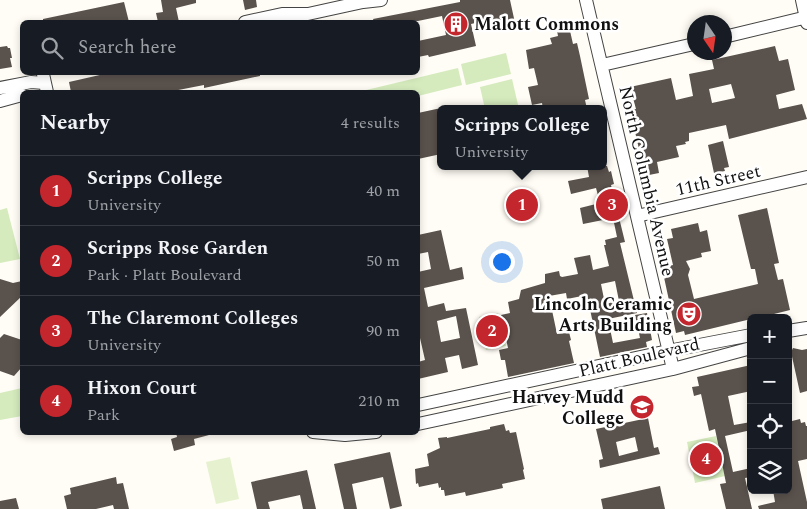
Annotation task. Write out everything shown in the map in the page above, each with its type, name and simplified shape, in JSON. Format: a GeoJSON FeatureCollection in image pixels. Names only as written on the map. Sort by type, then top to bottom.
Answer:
{"type":"FeatureCollection","features":[{"type":"Feature","properties":{"kind":"street"},"geometry":{"type":"LineString","coordinates":[[254,20],[282,14],[308,14],[380,0]]}},
{"type":"Feature","properties":{"kind":"street","name":"North Columbia Avenue"},"geometry":{"type":"LineString","coordinates":[[586,0],[673,369]]}},
{"type":"Feature","properties":{"kind":"street"},"geometry":{"type":"LineString","coordinates":[[732,35],[807,19],[802,0]]}},
{"type":"Feature","properties":{"kind":"street"},"geometry":{"type":"LineString","coordinates":[[602,65],[687,46]]}},
{"type":"Feature","properties":{"kind":"street"},"geometry":{"type":"LineString","coordinates":[[0,88],[31,82],[45,83]]}},
{"type":"Feature","properties":{"kind":"street"},"geometry":{"type":"LineString","coordinates":[[33,90],[45,83]]}},
{"type":"Feature","properties":{"kind":"street"},"geometry":{"type":"LineString","coordinates":[[0,101],[20,96]]}},
{"type":"Feature","properties":{"kind":"street","name":"11th Street"},"geometry":{"type":"LineString","coordinates":[[637,216],[807,177]]}},
{"type":"Feature","properties":{"kind":"street","name":"Platt Boulevard"},"geometry":{"type":"LineString","coordinates":[[420,405],[747,336]]}},
{"type":"Feature","properties":{"kind":"street","name":"Platt Boulevard"},"geometry":{"type":"LineString","coordinates":[[420,424],[673,369],[747,349]]}},
{"type":"Feature","properties":{"kind":"green space"},"geometry":{"type":"Polygon","coordinates":[[[506,53],[511,74],[466,85],[461,64],[506,53]]]}},
{"type":"Feature","properties":{"kind":"green space"},"geometry":{"type":"Polygon","coordinates":[[[458,68],[462,85],[420,96],[420,90],[366,90],[458,68]]]}},
{"type":"Feature","properties":{"kind":"green space"},"geometry":{"type":"Polygon","coordinates":[[[512,79],[518,105],[484,105],[480,87],[512,79]]]}},
{"type":"Feature","properties":{"kind":"green space"},"geometry":{"type":"Polygon","coordinates":[[[7,208],[20,259],[0,263],[0,210],[7,208]]]}},
{"type":"Feature","properties":{"kind":"green space"},"geometry":{"type":"Polygon","coordinates":[[[498,313],[506,346],[486,350],[479,317],[498,313]]]}},
{"type":"Feature","properties":{"kind":"green space"},"geometry":{"type":"Polygon","coordinates":[[[20,388],[20,416],[0,420],[0,393],[20,388]]]}},
{"type":"Feature","properties":{"kind":"green space"},"geometry":{"type":"Polygon","coordinates":[[[716,436],[725,476],[695,483],[687,442],[716,436]]]}},
{"type":"Feature","properties":{"kind":"green space"},"geometry":{"type":"Polygon","coordinates":[[[230,457],[239,499],[216,504],[206,462],[230,457]]]}},
{"type":"Feature","properties":{"kind":"building"},"geometry":{"type":"Polygon","coordinates":[[[161,0],[196,0],[196,3],[176,8],[179,20],[158,20],[156,13],[163,12],[161,0]]]}},
{"type":"Feature","properties":{"kind":"building"},"geometry":{"type":"Polygon","coordinates":[[[243,0],[256,0],[257,7],[245,10],[243,0]]]}},
{"type":"Feature","properties":{"kind":"building","name":"Malott Commons"},"geometry":{"type":"Polygon","coordinates":[[[460,0],[510,0],[515,23],[497,26],[493,19],[471,24],[476,46],[429,57],[428,55],[420,57],[420,41],[446,35],[442,16],[420,21],[373,19],[460,2],[460,0]]]}},
{"type":"Feature","properties":{"kind":"building"},"geometry":{"type":"Polygon","coordinates":[[[124,2],[128,20],[43,20],[124,2]]]}},
{"type":"Feature","properties":{"kind":"building"},"geometry":{"type":"Polygon","coordinates":[[[568,22],[573,44],[577,43],[589,99],[585,100],[586,105],[542,105],[542,103],[532,105],[528,87],[538,85],[534,68],[529,69],[526,50],[552,44],[550,38],[558,36],[556,25],[568,22]]]}},
{"type":"Feature","properties":{"kind":"building"},"geometry":{"type":"Polygon","coordinates":[[[7,46],[10,48],[12,67],[0,69],[0,47],[7,46]]]}},
{"type":"Feature","properties":{"kind":"building"},"geometry":{"type":"Polygon","coordinates":[[[775,46],[779,61],[788,59],[795,90],[776,95],[779,109],[802,104],[807,119],[729,139],[726,125],[689,133],[689,141],[685,142],[686,144],[676,146],[679,157],[657,162],[659,173],[649,175],[643,148],[639,149],[630,110],[636,109],[630,87],[671,78],[676,100],[693,96],[689,74],[714,69],[712,60],[732,60],[732,56],[775,46]],[[731,84],[709,89],[712,103],[735,98],[731,84]]]}},
{"type":"Feature","properties":{"kind":"building"},"geometry":{"type":"Polygon","coordinates":[[[100,75],[260,75],[204,88],[204,85],[178,90],[71,90],[69,82],[100,75]]]}},
{"type":"Feature","properties":{"kind":"building"},"geometry":{"type":"Polygon","coordinates":[[[437,109],[437,155],[420,159],[420,113],[437,109]]]}},
{"type":"Feature","properties":{"kind":"building"},"geometry":{"type":"Polygon","coordinates":[[[723,141],[729,167],[724,168],[725,171],[714,173],[708,145],[723,141]]]}},
{"type":"Feature","properties":{"kind":"building"},"geometry":{"type":"Polygon","coordinates":[[[607,166],[609,172],[611,171],[614,184],[611,185],[625,242],[620,243],[637,313],[608,319],[613,343],[640,338],[635,315],[647,313],[652,340],[646,342],[647,347],[600,357],[587,295],[567,299],[566,293],[549,296],[557,334],[569,332],[574,363],[508,377],[505,360],[501,360],[499,350],[508,348],[501,315],[510,313],[508,302],[519,299],[521,290],[545,283],[545,274],[559,271],[562,277],[578,274],[574,258],[590,255],[593,270],[609,266],[604,245],[606,245],[605,240],[617,237],[613,218],[583,224],[580,208],[600,203],[596,188],[571,194],[568,181],[589,177],[588,170],[607,170],[607,166]],[[615,281],[601,284],[605,304],[619,301],[615,281]]]}},
{"type":"Feature","properties":{"kind":"building"},"geometry":{"type":"Polygon","coordinates":[[[767,208],[779,263],[774,264],[778,280],[783,279],[790,310],[774,314],[747,314],[747,320],[685,335],[684,331],[676,333],[662,268],[673,265],[667,239],[673,238],[671,229],[698,223],[700,232],[707,230],[711,251],[701,253],[702,257],[686,261],[690,269],[688,275],[694,299],[758,284],[755,269],[751,269],[738,215],[767,208]]]}},
{"type":"Feature","properties":{"kind":"building"},"geometry":{"type":"Polygon","coordinates":[[[441,230],[450,270],[462,267],[464,279],[424,288],[428,307],[444,303],[446,311],[466,308],[478,365],[462,369],[459,355],[445,358],[448,372],[420,379],[420,361],[425,360],[420,338],[420,272],[431,269],[428,252],[420,254],[420,235],[441,230]],[[456,316],[437,321],[441,342],[460,338],[456,316]]]}},
{"type":"Feature","properties":{"kind":"building"},"geometry":{"type":"Polygon","coordinates":[[[0,279],[13,283],[20,281],[20,298],[0,317],[0,279]]]}},
{"type":"Feature","properties":{"kind":"building"},"geometry":{"type":"Polygon","coordinates":[[[4,334],[20,339],[20,369],[14,376],[0,371],[0,338],[4,334]]]}},
{"type":"Feature","properties":{"kind":"building"},"geometry":{"type":"Polygon","coordinates":[[[793,348],[807,349],[807,391],[800,393],[792,357],[793,348]]]}},
{"type":"Feature","properties":{"kind":"building"},"geometry":{"type":"Polygon","coordinates":[[[747,366],[747,392],[728,396],[734,425],[747,423],[747,431],[725,436],[733,472],[747,469],[747,478],[745,478],[747,494],[749,494],[752,509],[726,509],[720,484],[726,483],[715,429],[709,431],[701,394],[694,396],[692,387],[699,386],[697,377],[747,366]]]}},
{"type":"Feature","properties":{"kind":"building"},"geometry":{"type":"Polygon","coordinates":[[[648,418],[654,448],[658,447],[660,454],[600,468],[599,460],[603,459],[596,429],[648,418]],[[635,437],[616,442],[619,456],[638,451],[635,437]]]}},
{"type":"Feature","properties":{"kind":"building"},"geometry":{"type":"Polygon","coordinates":[[[800,419],[801,423],[805,422],[807,426],[807,459],[798,461],[807,509],[759,509],[758,506],[775,502],[774,494],[792,494],[792,421],[800,419]]]}},
{"type":"Feature","properties":{"kind":"building"},"geometry":{"type":"Polygon","coordinates":[[[504,424],[506,431],[509,430],[510,433],[516,432],[525,479],[502,484],[503,488],[466,496],[465,492],[445,496],[444,490],[441,490],[441,487],[439,488],[438,483],[419,487],[418,483],[416,484],[415,469],[429,466],[427,454],[440,448],[438,438],[447,438],[490,429],[490,427],[504,424]]]}},
{"type":"Feature","properties":{"kind":"building"},"geometry":{"type":"Polygon","coordinates":[[[177,435],[209,435],[194,439],[195,445],[174,451],[171,439],[177,437],[177,435]]]}},
{"type":"Feature","properties":{"kind":"building"},"geometry":{"type":"Polygon","coordinates":[[[390,452],[402,506],[390,509],[383,477],[352,484],[357,509],[344,509],[334,464],[390,452]]]}},
{"type":"Feature","properties":{"kind":"building"},"geometry":{"type":"Polygon","coordinates":[[[307,470],[316,509],[303,509],[300,495],[268,502],[270,509],[257,509],[251,482],[307,470]]]}},
{"type":"Feature","properties":{"kind":"building"},"geometry":{"type":"Polygon","coordinates":[[[116,477],[117,484],[123,483],[129,509],[114,509],[113,505],[96,509],[67,509],[64,496],[71,494],[70,488],[116,477]]]}},
{"type":"Feature","properties":{"kind":"building"},"geometry":{"type":"Polygon","coordinates":[[[660,486],[665,509],[603,509],[601,499],[660,486]]]}},
{"type":"Feature","properties":{"kind":"building"},"geometry":{"type":"Polygon","coordinates":[[[16,498],[19,509],[0,509],[0,501],[16,498]]]}},
{"type":"Feature","properties":{"kind":"place","name":"Malott Commons"},"geometry":{"type":"Point","coordinates":[456,24]}},
{"type":"Feature","properties":{"kind":"place","name":"Scripps College"},"geometry":{"type":"Point","coordinates":[522,205]}},
{"type":"Feature","properties":{"kind":"place","name":"The Claremont Colleges"},"geometry":{"type":"Point","coordinates":[612,205]}},
{"type":"Feature","properties":{"kind":"place","name":"Lincoln Ceramic Arts Building"},"geometry":{"type":"Point","coordinates":[689,314]}},
{"type":"Feature","properties":{"kind":"place","name":"Scripps Rose Garden"},"geometry":{"type":"Point","coordinates":[492,331]}},
{"type":"Feature","properties":{"kind":"place","name":"Harvey Mudd College"},"geometry":{"type":"Point","coordinates":[642,407]}},
{"type":"Feature","properties":{"kind":"place","name":"Hixon Court"},"geometry":{"type":"Point","coordinates":[706,459]}}]}
